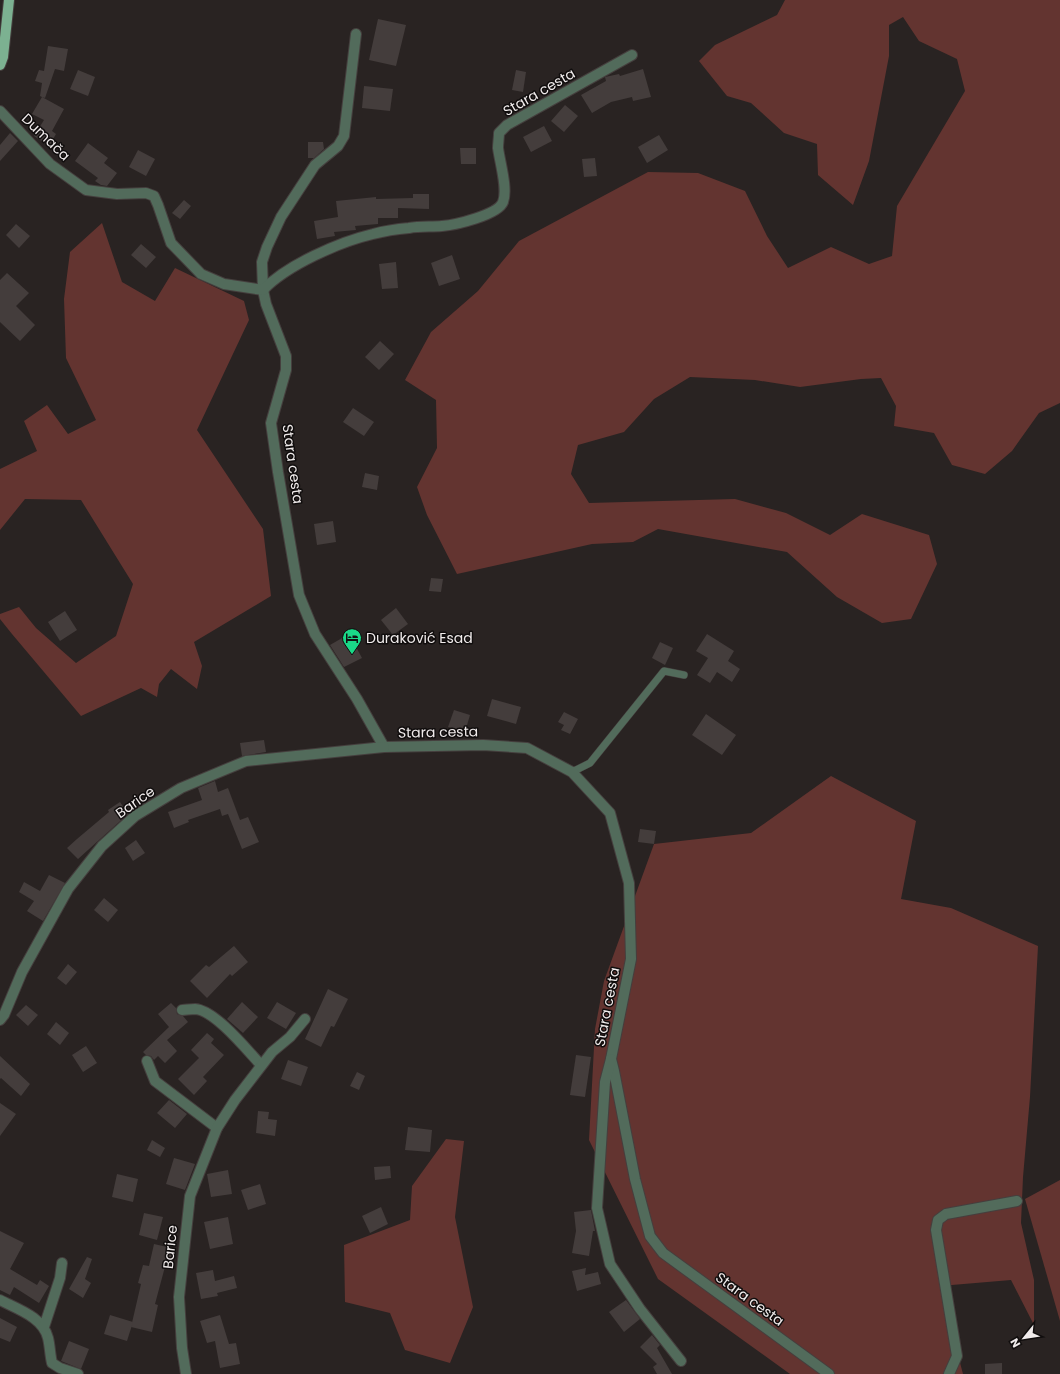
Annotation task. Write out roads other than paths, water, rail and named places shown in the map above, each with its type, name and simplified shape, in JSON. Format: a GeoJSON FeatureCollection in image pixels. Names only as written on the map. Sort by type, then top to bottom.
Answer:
{"type":"FeatureCollection","features":[{"type":"Feature","properties":{"kind":"main road"},"geometry":{"type":"LineString","coordinates":[[0,65],[3,58],[10,1]]}},
{"type":"Feature","properties":{"kind":"street","name":"Stara cesta"},"geometry":{"type":"LineString","coordinates":[[356,34],[344,136],[338,146],[315,165],[278,222],[262,262],[263,290],[266,304],[286,356],[286,370],[272,423],[278,472],[300,595],[315,634],[357,699],[384,748],[483,745],[527,748],[572,772],[610,813],[630,883],[631,960],[605,1082],[597,1208],[610,1264],[640,1309],[681,1361]]}},
{"type":"Feature","properties":{"kind":"street","name":"Stara cesta"},"geometry":{"type":"LineString","coordinates":[[263,290],[273,280],[286,272],[333,247],[373,234],[409,228],[455,224],[496,210],[503,203],[504,191],[498,146],[499,133],[507,124],[632,55]]}},
{"type":"Feature","properties":{"kind":"street","name":"Dumača"},"geometry":{"type":"LineString","coordinates":[[0,111],[50,164],[86,190],[117,194],[146,193],[154,196],[171,243],[202,274],[224,284],[263,290]]}},
{"type":"Feature","properties":{"kind":"street","name":"Barice"},"geometry":{"type":"LineString","coordinates":[[0,1020],[4,1015],[22,972],[68,889],[102,846],[135,816],[181,788],[246,761],[384,748]]}},
{"type":"Feature","properties":{"kind":"street"},"geometry":{"type":"LineString","coordinates":[[182,1010],[196,1009],[209,1013],[238,1038],[261,1065]]}},
{"type":"Feature","properties":{"kind":"street","name":"Barice"},"geometry":{"type":"LineString","coordinates":[[186,1374],[182,1348],[178,1297],[190,1196],[217,1128],[235,1100],[272,1052],[290,1037],[305,1019]]}},
{"type":"Feature","properties":{"kind":"street","name":"Stara cesta"},"geometry":{"type":"LineString","coordinates":[[611,1059],[635,1179],[650,1236],[663,1253],[829,1374]]}},
{"type":"Feature","properties":{"kind":"street"},"geometry":{"type":"LineString","coordinates":[[147,1061],[155,1081],[217,1128]]}},
{"type":"Feature","properties":{"kind":"street"},"geometry":{"type":"LineString","coordinates":[[949,1374],[957,1356],[936,1230],[938,1220],[946,1214],[1017,1201]]}},
{"type":"Feature","properties":{"kind":"street"},"geometry":{"type":"LineString","coordinates":[[44,1327],[60,1278],[62,1263]]}},
{"type":"Feature","properties":{"kind":"street"},"geometry":{"type":"LineString","coordinates":[[0,1300],[38,1320],[44,1327],[48,1337],[52,1363],[60,1368],[78,1374]]}},
{"type":"Feature","properties":{"kind":"lane"},"geometry":{"type":"LineString","coordinates":[[572,772],[590,762],[664,671],[684,675]]}},
{"type":"Feature","properties":{"kind":"place","name":"Duraković Esad"},"geometry":{"type":"Point","coordinates":[352,655]}}]}
